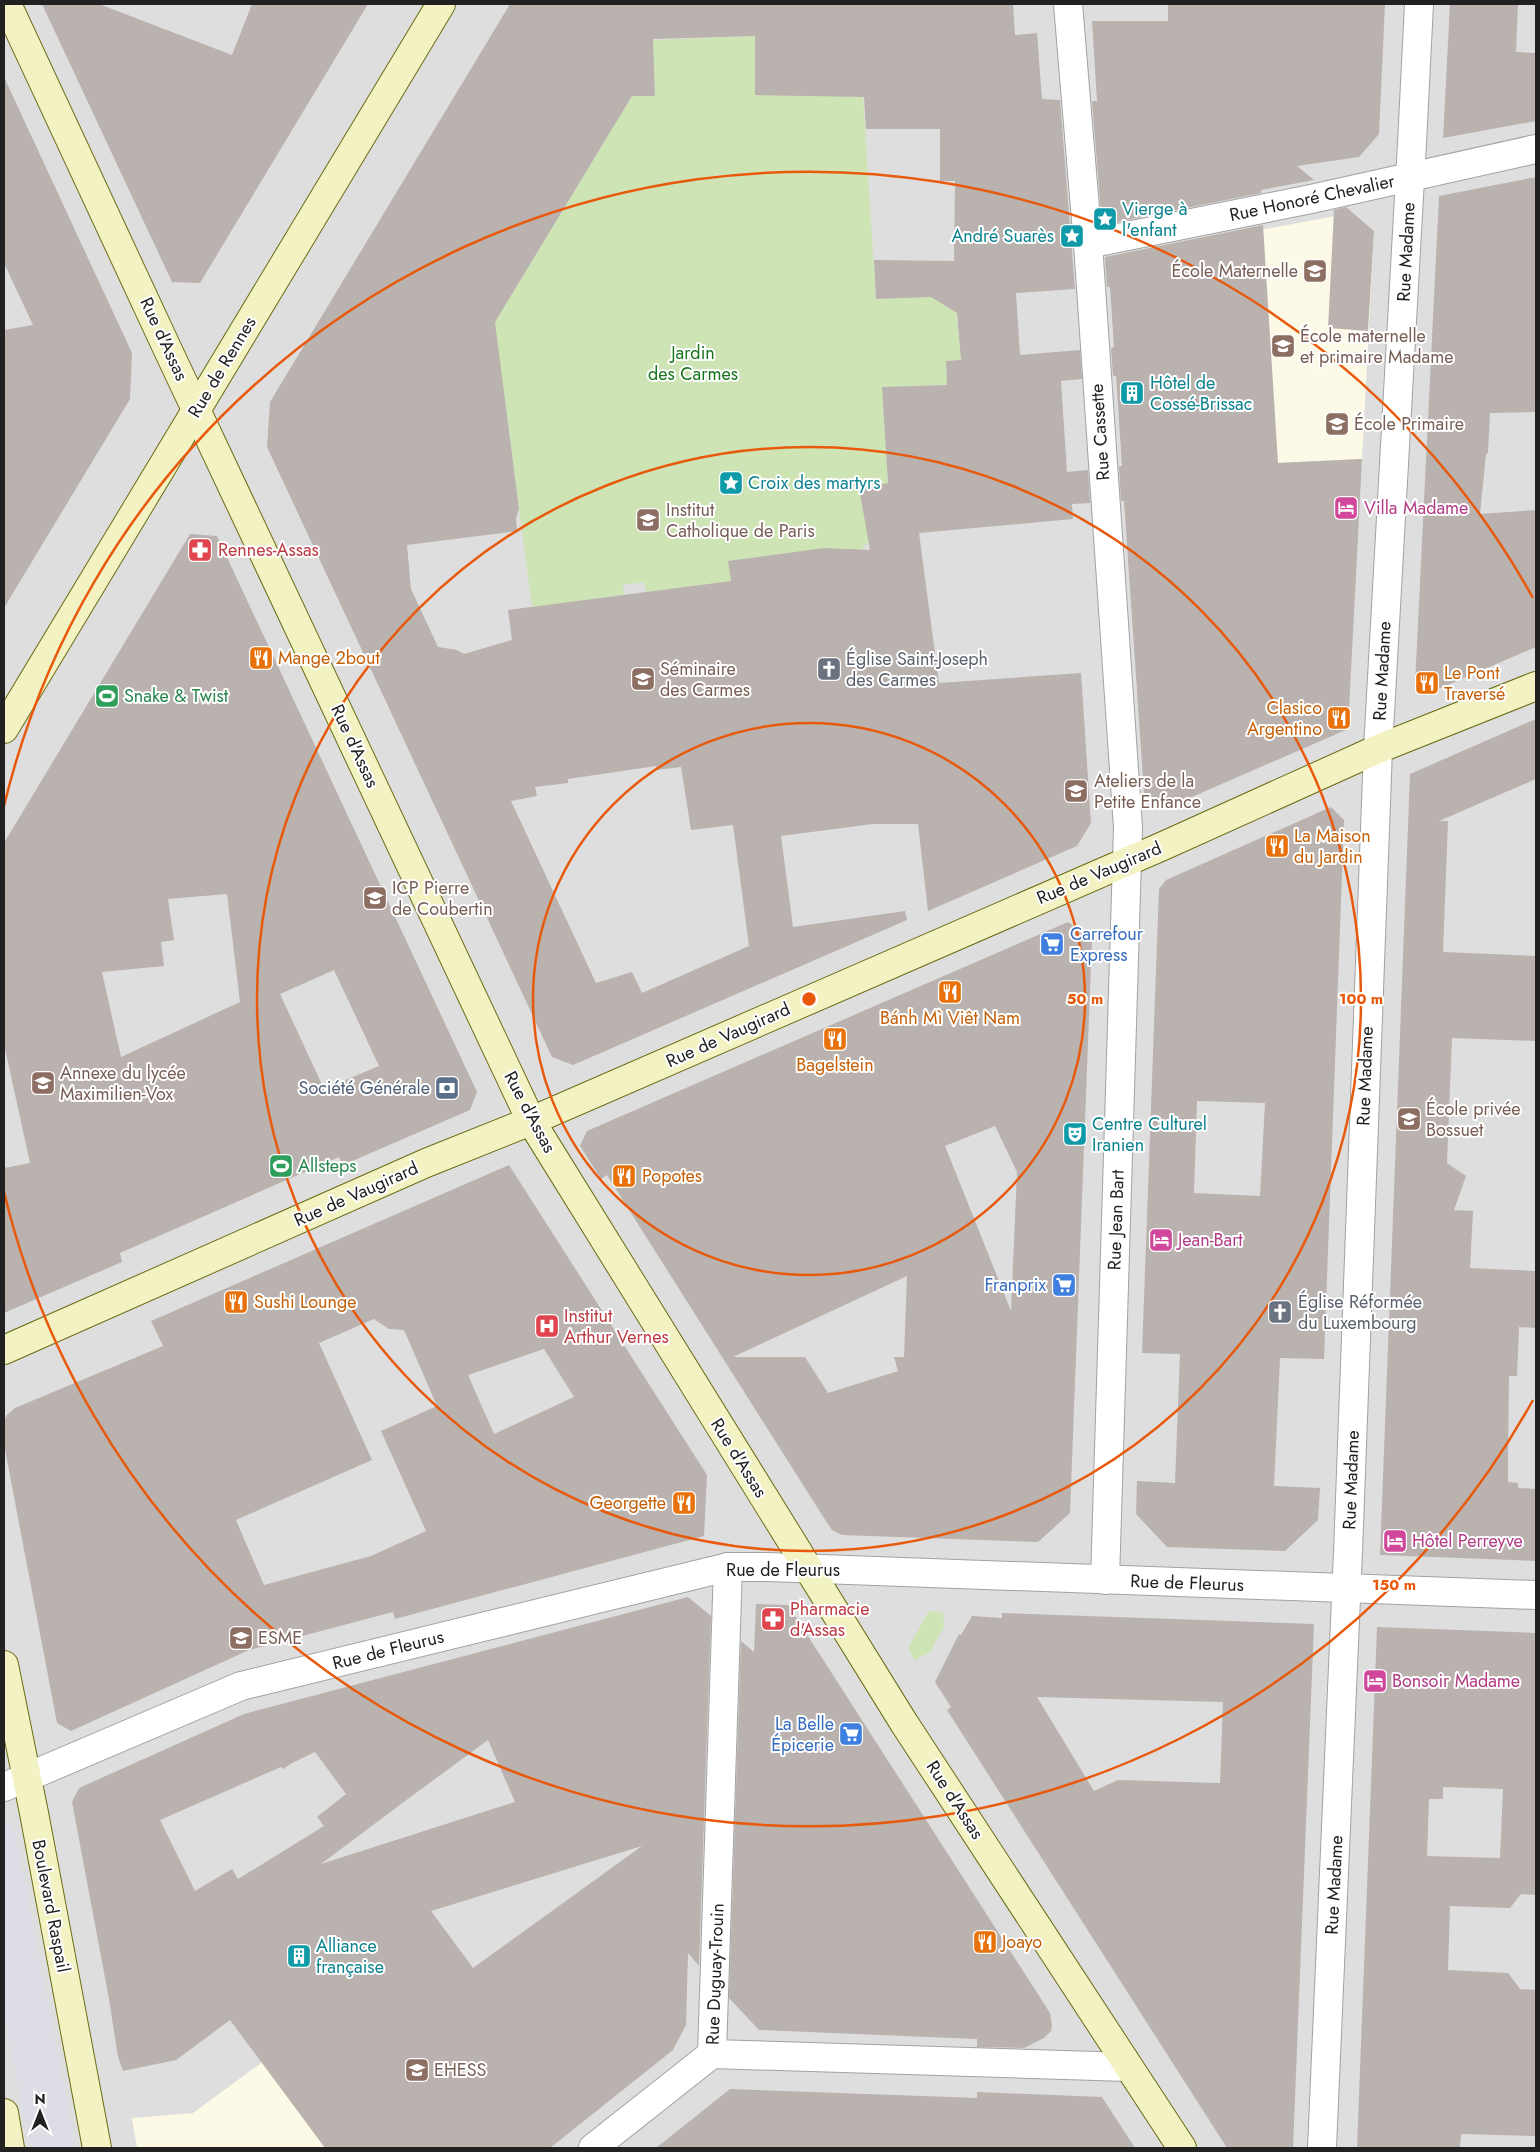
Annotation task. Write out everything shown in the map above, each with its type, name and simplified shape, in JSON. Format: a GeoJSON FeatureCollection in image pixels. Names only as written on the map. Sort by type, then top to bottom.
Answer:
{"type":"FeatureCollection","features":[{"type":"Feature","properties":{"kind":"street","name":"Rue d'Assas"},"geometry":{"type":"LineString","coordinates":[[7,4],[531,1121],[904,1723],[1182,2148]]}},
{"type":"Feature","properties":{"kind":"street","name":"Rue de Rennes"},"geometry":{"type":"LineString","coordinates":[[4,729],[441,4]]}},
{"type":"Feature","properties":{"kind":"street","name":"Rue Cassette"},"geometry":{"type":"LineString","coordinates":[[1068,4],[1088,244],[1128,828],[1127,860]]}},
{"type":"Feature","properties":{"kind":"street","name":"Rue Madame"},"geometry":{"type":"LineString","coordinates":[[1322,2148],[1346,1588],[1378,748],[1418,4]]}},
{"type":"Feature","properties":{"kind":"street","name":"Rue Honoré Chevalier"},"geometry":{"type":"LineString","coordinates":[[1088,244],[1311,199],[1536,149]]}},
{"type":"Feature","properties":{"kind":"street","name":"Rue de Vaugirard"},"geometry":{"type":"LineString","coordinates":[[4,1350],[426,1163],[531,1121],[1378,748],[1536,686]]}},
{"type":"Feature","properties":{"kind":"street","name":"Rue Jean Bart"},"geometry":{"type":"LineString","coordinates":[[1104,1580],[1127,860]]}},
{"type":"Feature","properties":{"kind":"street","name":"Rue de Fleurus"},"geometry":{"type":"LineString","coordinates":[[15,1782],[241,1686],[728,1567],[807,1568],[1536,1595]]}},
{"type":"Feature","properties":{"kind":"street","name":"Rue Duguay-Trouin"},"geometry":{"type":"LineString","coordinates":[[728,1567],[712,2054],[1128,2067]]}},
{"type":"Feature","properties":{"kind":"street","name":"Boulevard Raspail"},"geometry":{"type":"LineString","coordinates":[[4,1665],[15,1782],[34,1814],[97,2148]]}},
{"type":"Feature","properties":{"kind":"street"},"geometry":{"type":"LineString","coordinates":[[593,2148],[712,2054]]}},
{"type":"Feature","properties":{"kind":"street"},"geometry":{"type":"LineString","coordinates":[[4,2113],[10,2148]]}},
{"type":"Feature","properties":{"kind":"shaded area"},"geometry":{"type":"Polygon","coordinates":[[[4,4],[1536,4],[1536,2148],[4,2148],[4,4]]]}},
{"type":"Feature","properties":{"kind":"shaded area","name":"École maternelle et primaire Madame"},"geometry":{"type":"Polygon","coordinates":[[[1352,213],[1374,231],[1362,459],[1206,466],[1126,255],[1352,213]]]}},
{"type":"Feature","properties":{"kind":"shaded area"},"geometry":{"type":"Polygon","coordinates":[[[4,1819],[12,1827],[16,1839],[76,2148],[30,2148],[4,2014],[4,1819]]]}},
{"type":"Feature","properties":{"kind":"shaded area","name":"EHESS"},"geometry":{"type":"Polygon","coordinates":[[[280,2049],[507,2076],[410,2148],[137,2148],[132,2118],[193,2113],[280,2049]]]}},
{"type":"Feature","properties":{"kind":"green space","name":"Jardin des Carmes"},"geometry":{"type":"Polygon","coordinates":[[[779,35],[846,64],[847,97],[863,97],[876,299],[942,296],[942,304],[951,310],[956,310],[961,360],[946,361],[947,385],[882,387],[888,483],[859,488],[869,541],[857,555],[728,562],[731,581],[646,592],[644,582],[623,585],[624,595],[532,607],[497,341],[487,335],[632,96],[655,96],[653,40],[779,35]]]}},
{"type":"Feature","properties":{"kind":"green space"},"geometry":{"type":"Polygon","coordinates":[[[929,1611],[943,1612],[944,1627],[930,1652],[915,1660],[908,1648],[929,1611]]]}},
{"type":"Feature","properties":{"kind":"building"},"geometry":{"type":"Polygon","coordinates":[[[42,4],[99,4],[232,55],[252,4],[368,4],[200,283],[172,282],[42,4]]]}},
{"type":"Feature","properties":{"kind":"building"},"geometry":{"type":"Polygon","coordinates":[[[510,4],[1013,4],[1015,35],[1037,33],[1042,99],[1060,100],[1075,289],[1016,293],[1020,355],[1080,350],[1082,379],[1061,381],[1067,472],[1088,470],[1090,503],[1072,504],[1073,519],[919,533],[939,683],[1081,673],[1091,823],[1077,846],[928,911],[918,824],[873,824],[781,836],[793,927],[905,911],[907,920],[573,1065],[552,1057],[267,447],[270,402],[510,4]],[[755,36],[653,39],[655,96],[632,96],[495,322],[519,509],[516,518],[517,531],[407,545],[411,589],[438,647],[457,650],[464,654],[512,640],[508,610],[731,581],[728,561],[824,548],[870,550],[859,488],[888,483],[882,387],[947,385],[946,361],[961,360],[957,313],[931,297],[876,299],[874,260],[954,261],[955,181],[940,181],[940,129],[866,129],[864,97],[755,95],[755,36]],[[656,766],[568,779],[568,783],[535,787],[537,796],[511,801],[596,983],[632,972],[642,993],[749,946],[733,825],[691,830],[681,767],[657,770],[656,766]]]}},
{"type":"Feature","properties":{"kind":"building"},"geometry":{"type":"Polygon","coordinates":[[[1168,4],[1385,4],[1379,134],[1359,157],[1297,166],[1314,180],[1261,190],[1261,193],[1102,225],[1092,101],[1097,101],[1092,21],[1168,21],[1168,4]]]}},
{"type":"Feature","properties":{"kind":"building"},"geometry":{"type":"Polygon","coordinates":[[[1450,4],[1518,4],[1516,52],[1536,53],[1536,121],[1443,138],[1450,4]]]}},
{"type":"Feature","properties":{"kind":"building"},"geometry":{"type":"Polygon","coordinates":[[[4,77],[132,353],[130,399],[4,608],[4,330],[33,325],[4,263],[4,77]]]}},
{"type":"Feature","properties":{"kind":"building"},"geometry":{"type":"Polygon","coordinates":[[[1536,177],[1536,412],[1490,413],[1488,453],[1486,454],[1480,514],[1536,510],[1536,647],[1429,693],[1415,684],[1439,196],[1536,177]]]}},
{"type":"Feature","properties":{"kind":"building"},"geometry":{"type":"Polygon","coordinates":[[[1346,207],[1374,231],[1368,331],[1328,328],[1334,210],[1346,207]]]}},
{"type":"Feature","properties":{"kind":"building"},"geometry":{"type":"Polygon","coordinates":[[[1263,225],[1278,463],[1362,459],[1348,729],[1169,807],[1144,793],[1124,501],[1121,501],[1119,466],[1122,466],[1116,376],[1113,376],[1111,348],[1114,347],[1110,287],[1107,287],[1105,257],[1263,225]]]}},
{"type":"Feature","properties":{"kind":"building"},"geometry":{"type":"Polygon","coordinates":[[[190,534],[217,536],[477,1092],[470,1110],[343,1165],[339,1157],[120,1253],[122,1262],[4,1313],[4,1168],[30,1163],[4,1044],[4,843],[190,534]],[[227,894],[168,899],[174,940],[161,942],[164,966],[102,972],[121,1057],[240,1002],[227,894]],[[334,970],[280,994],[324,1089],[379,1066],[334,970]]]}},
{"type":"Feature","properties":{"kind":"building"},"geometry":{"type":"Polygon","coordinates":[[[1536,719],[1536,779],[1439,821],[1448,821],[1443,952],[1536,956],[1536,1041],[1452,1038],[1447,1163],[1466,1176],[1454,1210],[1473,1211],[1470,1268],[1536,1271],[1536,1328],[1519,1327],[1517,1376],[1509,1376],[1508,1482],[1518,1483],[1518,1488],[1536,1489],[1536,1561],[1380,1555],[1410,774],[1536,719]]]}},
{"type":"Feature","properties":{"kind":"building"},"geometry":{"type":"Polygon","coordinates":[[[1331,807],[1344,820],[1324,1359],[1280,1358],[1274,1486],[1320,1488],[1318,1520],[1285,1551],[1167,1547],[1136,1514],[1137,1481],[1175,1483],[1180,1354],[1142,1353],[1159,889],[1166,880],[1331,807]],[[1197,1101],[1194,1193],[1260,1196],[1265,1103],[1197,1101]]]}},
{"type":"Feature","properties":{"kind":"building"},"geometry":{"type":"Polygon","coordinates":[[[1068,922],[1092,938],[1070,1513],[1038,1542],[842,1535],[832,1530],[607,1175],[601,1179],[580,1146],[587,1131],[1068,922]],[[995,1126],[945,1146],[1011,1311],[1017,1172],[995,1126]],[[907,1276],[733,1357],[805,1357],[828,1393],[898,1371],[894,1357],[904,1357],[907,1276]]]}},
{"type":"Feature","properties":{"kind":"building"},"geometry":{"type":"Polygon","coordinates":[[[509,1165],[707,1475],[704,1536],[395,1619],[393,1612],[249,1650],[71,1731],[57,1723],[4,1444],[4,1420],[15,1408],[163,1346],[151,1321],[509,1165]],[[374,1319],[319,1343],[372,1460],[236,1520],[264,1585],[371,1556],[426,1531],[381,1431],[437,1406],[404,1330],[389,1329],[374,1319]],[[544,1349],[468,1375],[494,1434],[574,1397],[544,1349]]]}},
{"type":"Feature","properties":{"kind":"building"},"geometry":{"type":"Polygon","coordinates":[[[688,1597],[711,1616],[699,1966],[688,1953],[686,2025],[673,2050],[550,2148],[325,2148],[230,2020],[176,2060],[123,2071],[118,2057],[72,1802],[79,1788],[244,1714],[688,1597]],[[488,1740],[401,1804],[321,1864],[515,1802],[488,1740]],[[315,1752],[283,1769],[281,1767],[160,1820],[195,1891],[232,1869],[238,1879],[324,1826],[317,1817],[346,1794],[315,1752]],[[642,1846],[431,1911],[473,1968],[642,1846]]]}},
{"type":"Feature","properties":{"kind":"building"},"geometry":{"type":"Polygon","coordinates":[[[756,1604],[788,1605],[1050,2013],[1051,2031],[1044,2038],[1024,2048],[977,2047],[977,2039],[759,2030],[729,1998],[741,1641],[754,1652],[756,1604]]]}},
{"type":"Feature","properties":{"kind":"building"},"geometry":{"type":"Polygon","coordinates":[[[1002,1613],[1314,1624],[1293,2148],[1227,2148],[947,1710],[951,1707],[935,1682],[959,1634],[961,1635],[972,1616],[1002,1618],[1002,1613]],[[1037,1697],[1094,1791],[1118,1780],[1220,1783],[1223,1702],[1037,1697]]]}},
{"type":"Feature","properties":{"kind":"building"},"geometry":{"type":"Polygon","coordinates":[[[1377,1627],[1536,1633],[1536,1895],[1521,1894],[1510,1908],[1450,1906],[1448,1970],[1508,1973],[1520,1989],[1536,1990],[1536,2136],[1461,2134],[1460,2148],[1357,2148],[1377,1627]],[[1443,1787],[1443,1799],[1429,1799],[1427,1856],[1500,1858],[1503,1789],[1443,1787]]]}},
{"type":"Feature","properties":{"kind":"building"},"geometry":{"type":"Polygon","coordinates":[[[730,2089],[977,2098],[977,2092],[1102,2097],[1135,2148],[656,2148],[730,2089]]]}},
{"type":"Feature","properties":{"kind":"place","name":"Vierge à l'enfant"},"geometry":{"type":"Point","coordinates":[1105,219]}},
{"type":"Feature","properties":{"kind":"place","name":"André Suarès"},"geometry":{"type":"Point","coordinates":[1072,236]}},
{"type":"Feature","properties":{"kind":"place","name":"École Maternelle"},"geometry":{"type":"Point","coordinates":[1315,271]}},
{"type":"Feature","properties":{"kind":"place","name":"École maternelle et primaire Madame"},"geometry":{"type":"Point","coordinates":[1283,346]}},
{"type":"Feature","properties":{"kind":"place","name":"Hôtel de Cossé-Brissac"},"geometry":{"type":"Point","coordinates":[1132,393]}},
{"type":"Feature","properties":{"kind":"place","name":"École Primaire"},"geometry":{"type":"Point","coordinates":[1337,424]}},
{"type":"Feature","properties":{"kind":"place","name":"Croix des martyrs"},"geometry":{"type":"Point","coordinates":[731,483]}},
{"type":"Feature","properties":{"kind":"place","name":"Villa Madame"},"geometry":{"type":"Point","coordinates":[1346,508]}},
{"type":"Feature","properties":{"kind":"place","name":"Institut Catholique de Paris"},"geometry":{"type":"Point","coordinates":[648,520]}},
{"type":"Feature","properties":{"kind":"place","name":"Rennes-Assas"},"geometry":{"type":"Point","coordinates":[200,550]}},
{"type":"Feature","properties":{"kind":"place","name":"Mange 2bout"},"geometry":{"type":"Point","coordinates":[261,658]}},
{"type":"Feature","properties":{"kind":"place","name":"Église Saint-Joseph des Carmes"},"geometry":{"type":"Point","coordinates":[829,669]}},
{"type":"Feature","properties":{"kind":"place","name":"Séminaire des Carmes"},"geometry":{"type":"Point","coordinates":[643,679]}},
{"type":"Feature","properties":{"kind":"place","name":"Le Pont Traversé"},"geometry":{"type":"Point","coordinates":[1427,683]}},
{"type":"Feature","properties":{"kind":"place","name":"Snake & Twist"},"geometry":{"type":"Point","coordinates":[107,696]}},
{"type":"Feature","properties":{"kind":"place","name":"Clasico Argentino"},"geometry":{"type":"Point","coordinates":[1339,718]}},
{"type":"Feature","properties":{"kind":"place","name":"Ateliers de la Petite Enfance"},"geometry":{"type":"Point","coordinates":[1076,791]}},
{"type":"Feature","properties":{"kind":"place","name":"La Maison du Jardin"},"geometry":{"type":"Point","coordinates":[1277,846]}},
{"type":"Feature","properties":{"kind":"place","name":"ICP Pierre de Coubertin"},"geometry":{"type":"Point","coordinates":[375,898]}},
{"type":"Feature","properties":{"kind":"place","name":"Carrefour Express"},"geometry":{"type":"Point","coordinates":[1052,944]}},
{"type":"Feature","properties":{"kind":"place","name":"Bánh Mì Viêt Nam"},"geometry":{"type":"Point","coordinates":[950,992]}},
{"type":"Feature","properties":{"kind":"place","name":"Bagelstein"},"geometry":{"type":"Point","coordinates":[835,1039]}},
{"type":"Feature","properties":{"kind":"place","name":"Annexe du lycée Maximilien-Vox"},"geometry":{"type":"Point","coordinates":[43,1083]}},
{"type":"Feature","properties":{"kind":"place","name":"Société Générale"},"geometry":{"type":"Point","coordinates":[447,1088]}},
{"type":"Feature","properties":{"kind":"place","name":"École privée Bossuet"},"geometry":{"type":"Point","coordinates":[1409,1119]}},
{"type":"Feature","properties":{"kind":"place","name":"Centre Culturel Iranien"},"geometry":{"type":"Point","coordinates":[1075,1134]}},
{"type":"Feature","properties":{"kind":"place","name":"Allsteps"},"geometry":{"type":"Point","coordinates":[281,1166]}},
{"type":"Feature","properties":{"kind":"place","name":"Popotes"},"geometry":{"type":"Point","coordinates":[624,1176]}},
{"type":"Feature","properties":{"kind":"place","name":"Jean-Bart"},"geometry":{"type":"Point","coordinates":[1161,1240]}},
{"type":"Feature","properties":{"kind":"place","name":"Franprix"},"geometry":{"type":"Point","coordinates":[1064,1285]}},
{"type":"Feature","properties":{"kind":"place","name":"Sushi Lounge"},"geometry":{"type":"Point","coordinates":[236,1302]}},
{"type":"Feature","properties":{"kind":"place","name":"Église Réformée du Luxembourg"},"geometry":{"type":"Point","coordinates":[1280,1312]}},
{"type":"Feature","properties":{"kind":"place","name":"Institut Arthur Vernes"},"geometry":{"type":"Point","coordinates":[547,1326]}},
{"type":"Feature","properties":{"kind":"place","name":"Georgette"},"geometry":{"type":"Point","coordinates":[684,1503]}},
{"type":"Feature","properties":{"kind":"place","name":"Hôtel Perreyve"},"geometry":{"type":"Point","coordinates":[1395,1541]}},
{"type":"Feature","properties":{"kind":"place","name":"Pharmacie d'Assas"},"geometry":{"type":"Point","coordinates":[773,1619]}},
{"type":"Feature","properties":{"kind":"place","name":"ESME"},"geometry":{"type":"Point","coordinates":[241,1638]}},
{"type":"Feature","properties":{"kind":"place","name":"Bonsoir Madame"},"geometry":{"type":"Point","coordinates":[1375,1681]}},
{"type":"Feature","properties":{"kind":"place","name":"La Belle Épicerie"},"geometry":{"type":"Point","coordinates":[851,1734]}},
{"type":"Feature","properties":{"kind":"place","name":"Joayo"},"geometry":{"type":"Point","coordinates":[985,1942]}},
{"type":"Feature","properties":{"kind":"place","name":"Alliance française"},"geometry":{"type":"Point","coordinates":[299,1956]}},
{"type":"Feature","properties":{"kind":"place","name":"EHESS"},"geometry":{"type":"Point","coordinates":[417,2070]}}]}
